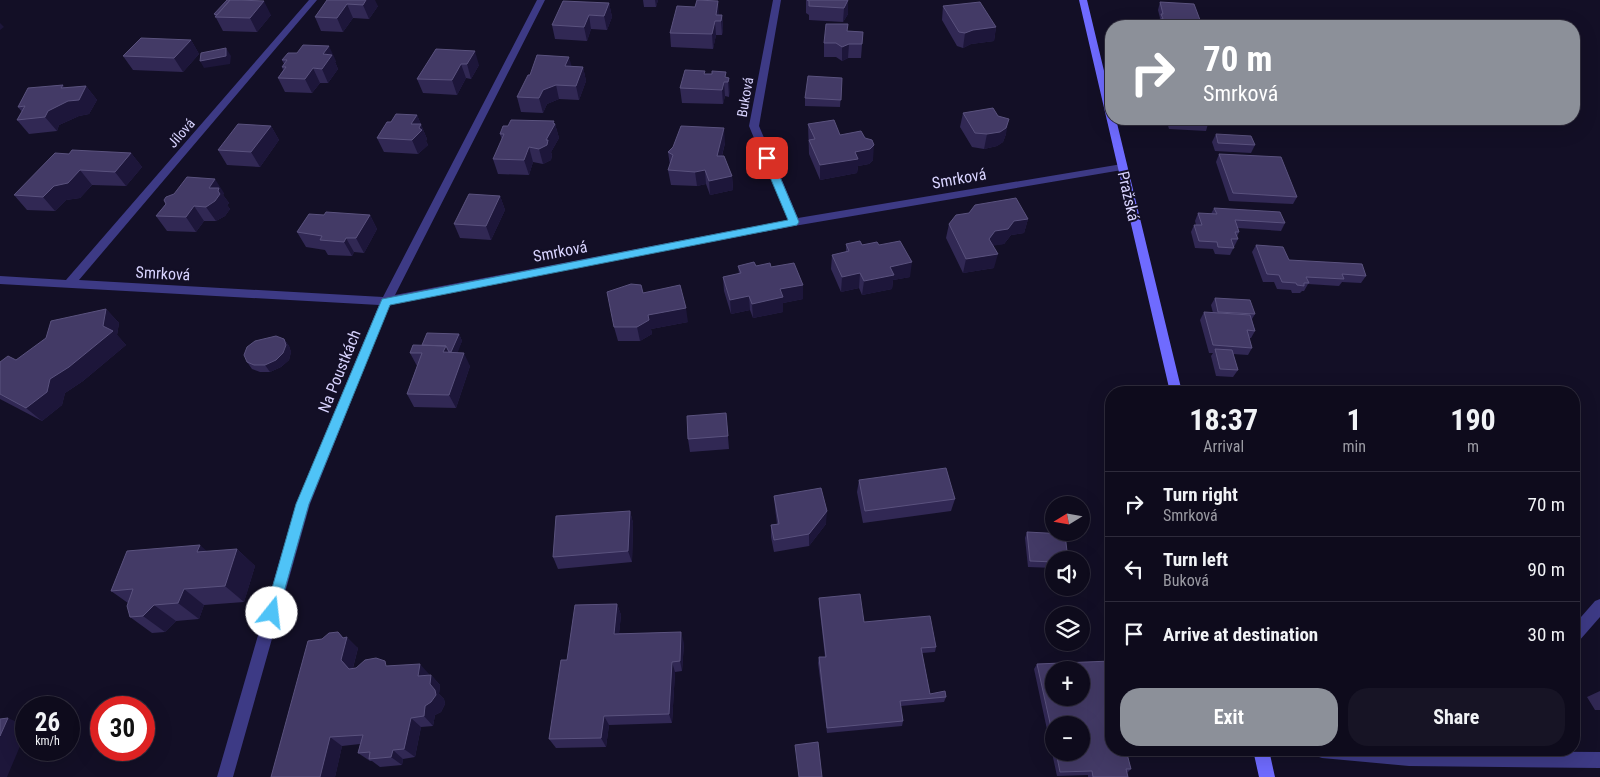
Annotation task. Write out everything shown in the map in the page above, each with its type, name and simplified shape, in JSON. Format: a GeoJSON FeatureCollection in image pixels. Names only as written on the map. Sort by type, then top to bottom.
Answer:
{"type":"FeatureCollection","features":[{"type":"Feature","properties":{"kind":"main road","name":"Pražská"},"geometry":{"type":"LineString","coordinates":[[1083,0],[1105,95]]}},
{"type":"Feature","properties":{"kind":"main road","name":"Pražská"},"geometry":{"type":"LineString","coordinates":[[1112,125],[1175,386]]}},
{"type":"Feature","properties":{"kind":"main road"},"geometry":{"type":"LineString","coordinates":[[1263,756],[1267,777]]}},
{"type":"Feature","properties":{"kind":"street","name":"Jílová"},"geometry":{"type":"LineString","coordinates":[[69,284],[313,0]]}},
{"type":"Feature","properties":{"kind":"street","name":"Na Poustkách"},"geometry":{"type":"LineString","coordinates":[[225,777],[303,504],[386,302],[541,0]]}},
{"type":"Feature","properties":{"kind":"street","name":"Buková"},"geometry":{"type":"LineString","coordinates":[[777,0],[754,126],[794,222]]}},
{"type":"Feature","properties":{"kind":"street","name":"Smrková"},"geometry":{"type":"LineString","coordinates":[[0,280],[386,302],[794,222],[1122,168]]}},
{"type":"Feature","properties":{"kind":"street"},"geometry":{"type":"LineString","coordinates":[[1580,629],[1600,606]]}},
{"type":"Feature","properties":{"kind":"street"},"geometry":{"type":"LineString","coordinates":[[1387,756],[1409,758],[1600,760]]}},
{"type":"Feature","properties":{"kind":"street"},"geometry":{"type":"LineString","coordinates":[[1409,758],[1413,756]]}},
{"type":"Feature","properties":{"kind":"building"},"geometry":{"type":"Polygon","coordinates":[[[227,0],[230,0],[217,15],[214,14],[227,0]]]}},
{"type":"Feature","properties":{"kind":"building"},"geometry":{"type":"Polygon","coordinates":[[[230,0],[264,1],[250,18],[215,17],[230,0]]]}},
{"type":"Feature","properties":{"kind":"building"},"geometry":{"type":"Polygon","coordinates":[[[327,0],[366,0],[363,5],[347,4],[337,18],[315,17],[327,0]]]}},
{"type":"Feature","properties":{"kind":"building"},"geometry":{"type":"Polygon","coordinates":[[[697,0],[718,1],[716,15],[722,15],[721,21],[715,21],[712,34],[670,33],[677,6],[695,7],[697,0]]]}},
{"type":"Feature","properties":{"kind":"building"},"geometry":{"type":"Polygon","coordinates":[[[807,0],[848,0],[844,8],[809,6],[809,1],[807,0]]]}},
{"type":"Feature","properties":{"kind":"building"},"geometry":{"type":"Polygon","coordinates":[[[563,1],[609,3],[604,16],[589,15],[584,27],[552,25],[563,1]]]}},
{"type":"Feature","properties":{"kind":"building"},"geometry":{"type":"Polygon","coordinates":[[[980,2],[996,27],[965,33],[959,32],[943,6],[980,2]]]}},
{"type":"Feature","properties":{"kind":"building"},"geometry":{"type":"Polygon","coordinates":[[[1160,2],[1194,4],[1200,20],[1161,20],[1163,19],[1161,14],[1163,14],[1160,2]]]}},
{"type":"Feature","properties":{"kind":"building"},"geometry":{"type":"Polygon","coordinates":[[[826,24],[848,24],[847,31],[863,32],[862,44],[849,44],[842,47],[836,43],[824,43],[826,24]]]}},
{"type":"Feature","properties":{"kind":"building"},"geometry":{"type":"Polygon","coordinates":[[[141,38],[191,40],[174,58],[123,56],[141,38]]]}},
{"type":"Feature","properties":{"kind":"building"},"geometry":{"type":"Polygon","coordinates":[[[303,45],[329,46],[323,54],[332,55],[322,69],[313,68],[305,79],[278,78],[286,67],[282,67],[287,60],[282,60],[288,53],[297,53],[303,45]]]}},
{"type":"Feature","properties":{"kind":"building"},"geometry":{"type":"Polygon","coordinates":[[[226,48],[226,56],[200,61],[201,53],[226,48]]]}},
{"type":"Feature","properties":{"kind":"building"},"geometry":{"type":"Polygon","coordinates":[[[436,49],[475,51],[467,64],[461,64],[452,80],[417,79],[436,49]]]}},
{"type":"Feature","properties":{"kind":"building"},"geometry":{"type":"Polygon","coordinates":[[[537,55],[569,57],[565,66],[583,67],[576,86],[556,85],[543,90],[539,98],[517,97],[528,75],[530,75],[537,55]]]}},
{"type":"Feature","properties":{"kind":"building"},"geometry":{"type":"Polygon","coordinates":[[[685,70],[705,71],[704,74],[712,74],[712,71],[726,72],[725,77],[729,78],[728,82],[724,82],[722,90],[680,88],[685,70]]]}},
{"type":"Feature","properties":{"kind":"building"},"geometry":{"type":"Polygon","coordinates":[[[808,76],[842,78],[841,100],[805,98],[808,76]]]}},
{"type":"Feature","properties":{"kind":"building"},"geometry":{"type":"Polygon","coordinates":[[[63,85],[61,88],[86,86],[79,100],[68,101],[48,111],[45,117],[17,120],[25,106],[18,107],[28,88],[63,85]]]}},
{"type":"Feature","properties":{"kind":"building"},"geometry":{"type":"Polygon","coordinates":[[[993,108],[998,116],[1009,119],[1006,128],[1000,132],[975,133],[963,113],[993,108]]]}},
{"type":"Feature","properties":{"kind":"building"},"geometry":{"type":"Polygon","coordinates":[[[396,114],[417,115],[411,124],[421,124],[419,128],[422,130],[412,140],[377,138],[387,122],[391,122],[396,114]]]}},
{"type":"Feature","properties":{"kind":"building"},"geometry":{"type":"Polygon","coordinates":[[[511,120],[554,121],[553,123],[555,124],[546,140],[548,140],[547,145],[539,149],[529,147],[524,160],[493,159],[504,134],[500,134],[503,126],[508,126],[511,120]]]}},
{"type":"Feature","properties":{"kind":"building"},"geometry":{"type":"Polygon","coordinates":[[[834,120],[840,135],[861,131],[865,138],[872,140],[874,145],[870,149],[855,152],[858,159],[820,165],[809,140],[815,139],[808,124],[834,120]]]}},
{"type":"Feature","properties":{"kind":"building"},"geometry":{"type":"Polygon","coordinates":[[[238,124],[271,126],[251,152],[218,150],[238,124]]]}},
{"type":"Feature","properties":{"kind":"building"},"geometry":{"type":"Polygon","coordinates":[[[681,126],[724,128],[717,156],[724,156],[732,176],[709,181],[705,170],[695,172],[668,170],[673,155],[668,152],[673,147],[681,126]]]}},
{"type":"Feature","properties":{"kind":"building"},"geometry":{"type":"Polygon","coordinates":[[[1216,134],[1251,136],[1255,145],[1218,143],[1216,134]]]}},
{"type":"Feature","properties":{"kind":"building"},"geometry":{"type":"Polygon","coordinates":[[[72,150],[131,153],[115,172],[80,170],[68,183],[54,186],[43,197],[14,195],[55,153],[69,154],[72,150]]]}},
{"type":"Feature","properties":{"kind":"building"},"geometry":{"type":"Polygon","coordinates":[[[1219,154],[1281,157],[1297,197],[1233,193],[1219,154]]]}},
{"type":"Feature","properties":{"kind":"building"},"geometry":{"type":"Polygon","coordinates":[[[187,177],[215,179],[209,188],[219,188],[220,194],[215,201],[206,207],[194,206],[186,217],[156,216],[166,204],[164,200],[166,197],[174,194],[187,177]]]}},
{"type":"Feature","properties":{"kind":"building"},"geometry":{"type":"Polygon","coordinates":[[[469,194],[500,196],[486,226],[454,224],[469,194]]]}},
{"type":"Feature","properties":{"kind":"building"},"geometry":{"type":"Polygon","coordinates":[[[1016,198],[1028,219],[1014,221],[1008,229],[995,231],[989,239],[998,254],[966,259],[949,224],[956,215],[969,213],[975,205],[1016,198]]]}},
{"type":"Feature","properties":{"kind":"building"},"geometry":{"type":"Polygon","coordinates":[[[1214,208],[1280,212],[1285,223],[1235,220],[1239,232],[1235,232],[1238,239],[1231,239],[1234,248],[1218,247],[1217,242],[1199,241],[1194,225],[1202,225],[1198,213],[1217,214],[1214,208]]]}},
{"type":"Feature","properties":{"kind":"building"},"geometry":{"type":"Polygon","coordinates":[[[326,212],[370,215],[356,238],[346,238],[344,242],[320,240],[322,236],[297,232],[309,214],[324,215],[326,212]]]}},
{"type":"Feature","properties":{"kind":"building"},"geometry":{"type":"Polygon","coordinates":[[[860,241],[862,245],[877,242],[879,245],[900,241],[912,262],[890,267],[894,275],[864,281],[860,273],[842,277],[832,255],[849,251],[846,244],[860,241]]]}},
{"type":"Feature","properties":{"kind":"building"},"geometry":{"type":"Polygon","coordinates":[[[1256,245],[1283,247],[1289,260],[1362,264],[1366,276],[1342,274],[1344,279],[1306,277],[1309,283],[1304,283],[1304,286],[1297,285],[1296,283],[1282,282],[1279,275],[1267,274],[1256,245]]]}},
{"type":"Feature","properties":{"kind":"building"},"geometry":{"type":"Polygon","coordinates":[[[754,262],[756,266],[770,263],[771,267],[794,263],[803,285],[780,289],[783,297],[752,304],[749,296],[730,300],[723,277],[741,273],[738,266],[754,262]]]}},
{"type":"Feature","properties":{"kind":"building"},"geometry":{"type":"Polygon","coordinates":[[[631,284],[641,285],[643,293],[680,285],[686,308],[648,315],[649,320],[637,327],[614,327],[607,292],[631,284]]]}},
{"type":"Feature","properties":{"kind":"building"},"geometry":{"type":"Polygon","coordinates":[[[1215,298],[1250,300],[1255,314],[1218,312],[1215,298]]]}},
{"type":"Feature","properties":{"kind":"building"},"geometry":{"type":"Polygon","coordinates":[[[106,309],[103,326],[113,331],[69,367],[50,379],[47,392],[26,408],[0,394],[0,362],[8,356],[16,360],[46,338],[51,321],[106,309]]]}},
{"type":"Feature","properties":{"kind":"building"},"geometry":{"type":"Polygon","coordinates":[[[1204,312],[1250,315],[1255,331],[1247,330],[1252,348],[1213,345],[1204,312]]]}},
{"type":"Feature","properties":{"kind":"building"},"geometry":{"type":"Polygon","coordinates":[[[427,333],[459,334],[451,352],[449,352],[446,346],[422,345],[427,333]]]}},
{"type":"Feature","properties":{"kind":"building"},"geometry":{"type":"Polygon","coordinates":[[[276,336],[284,339],[286,345],[283,353],[276,360],[265,365],[254,365],[247,362],[244,355],[247,347],[255,341],[276,336]]]}},
{"type":"Feature","properties":{"kind":"building"},"geometry":{"type":"Polygon","coordinates":[[[413,345],[446,346],[443,352],[464,353],[449,395],[407,394],[422,353],[410,353],[413,345]]]}},
{"type":"Feature","properties":{"kind":"building"},"geometry":{"type":"Polygon","coordinates":[[[1215,349],[1232,350],[1238,370],[1220,369],[1215,349]]]}},
{"type":"Feature","properties":{"kind":"building"},"geometry":{"type":"Polygon","coordinates":[[[726,413],[728,436],[688,439],[687,416],[726,413]]]}},
{"type":"Feature","properties":{"kind":"building"},"geometry":{"type":"Polygon","coordinates":[[[946,468],[955,499],[865,511],[859,480],[946,468]]]}},
{"type":"Feature","properties":{"kind":"building"},"geometry":{"type":"Polygon","coordinates":[[[821,488],[827,511],[809,534],[774,540],[771,525],[779,524],[774,496],[821,488]]]}},
{"type":"Feature","properties":{"kind":"building"},"geometry":{"type":"Polygon","coordinates":[[[630,511],[628,551],[553,557],[556,516],[630,511]]]}},
{"type":"Feature","properties":{"kind":"building"},"geometry":{"type":"Polygon","coordinates":[[[1027,532],[1045,533],[1045,541],[1066,541],[1067,551],[1045,551],[1045,562],[1030,561],[1027,532]]]}},
{"type":"Feature","properties":{"kind":"building"},"geometry":{"type":"Polygon","coordinates":[[[200,545],[197,552],[237,549],[225,586],[184,589],[178,603],[154,605],[143,616],[130,617],[127,606],[133,589],[111,591],[127,551],[200,545]]]}},
{"type":"Feature","properties":{"kind":"building"},"geometry":{"type":"Polygon","coordinates":[[[860,594],[864,622],[930,616],[936,647],[921,648],[930,694],[945,691],[946,697],[900,701],[903,721],[827,728],[819,657],[826,657],[819,598],[860,594]]]}},
{"type":"Feature","properties":{"kind":"building"},"geometry":{"type":"Polygon","coordinates":[[[617,604],[614,634],[681,632],[680,661],[672,662],[669,714],[604,716],[601,738],[549,739],[561,660],[567,660],[575,605],[617,604]]]}},
{"type":"Feature","properties":{"kind":"building"},"geometry":{"type":"Polygon","coordinates":[[[338,632],[343,638],[347,637],[341,660],[349,669],[356,668],[365,660],[376,658],[385,661],[386,666],[420,664],[418,676],[431,675],[430,684],[435,690],[436,695],[425,706],[424,716],[411,718],[404,749],[393,750],[391,757],[369,759],[370,752],[358,753],[363,735],[330,737],[320,777],[271,777],[308,641],[322,639],[329,633],[338,632]]]}},
{"type":"Feature","properties":{"kind":"building"},"geometry":{"type":"Polygon","coordinates":[[[1105,661],[1105,756],[1128,756],[1131,769],[1126,769],[1128,777],[1093,777],[1092,771],[1060,772],[1058,761],[1090,761],[1090,716],[1048,716],[1046,706],[1090,706],[1090,662],[1105,661]]]}},
{"type":"Feature","properties":{"kind":"building"},"geometry":{"type":"Polygon","coordinates":[[[1037,664],[1045,664],[1045,700],[1037,664]]]}},
{"type":"Feature","properties":{"kind":"building"},"geometry":{"type":"Polygon","coordinates":[[[8,718],[0,736],[0,719],[8,718]]]}},
{"type":"Feature","properties":{"kind":"building"},"geometry":{"type":"Polygon","coordinates":[[[818,742],[822,777],[799,777],[795,745],[818,742]]]}},
{"type":"Feature","properties":{"kind":"route"},"geometry":{"type":"LineString","coordinates":[[272,613],[303,504],[386,302],[794,222],[767,158]]}}]}
